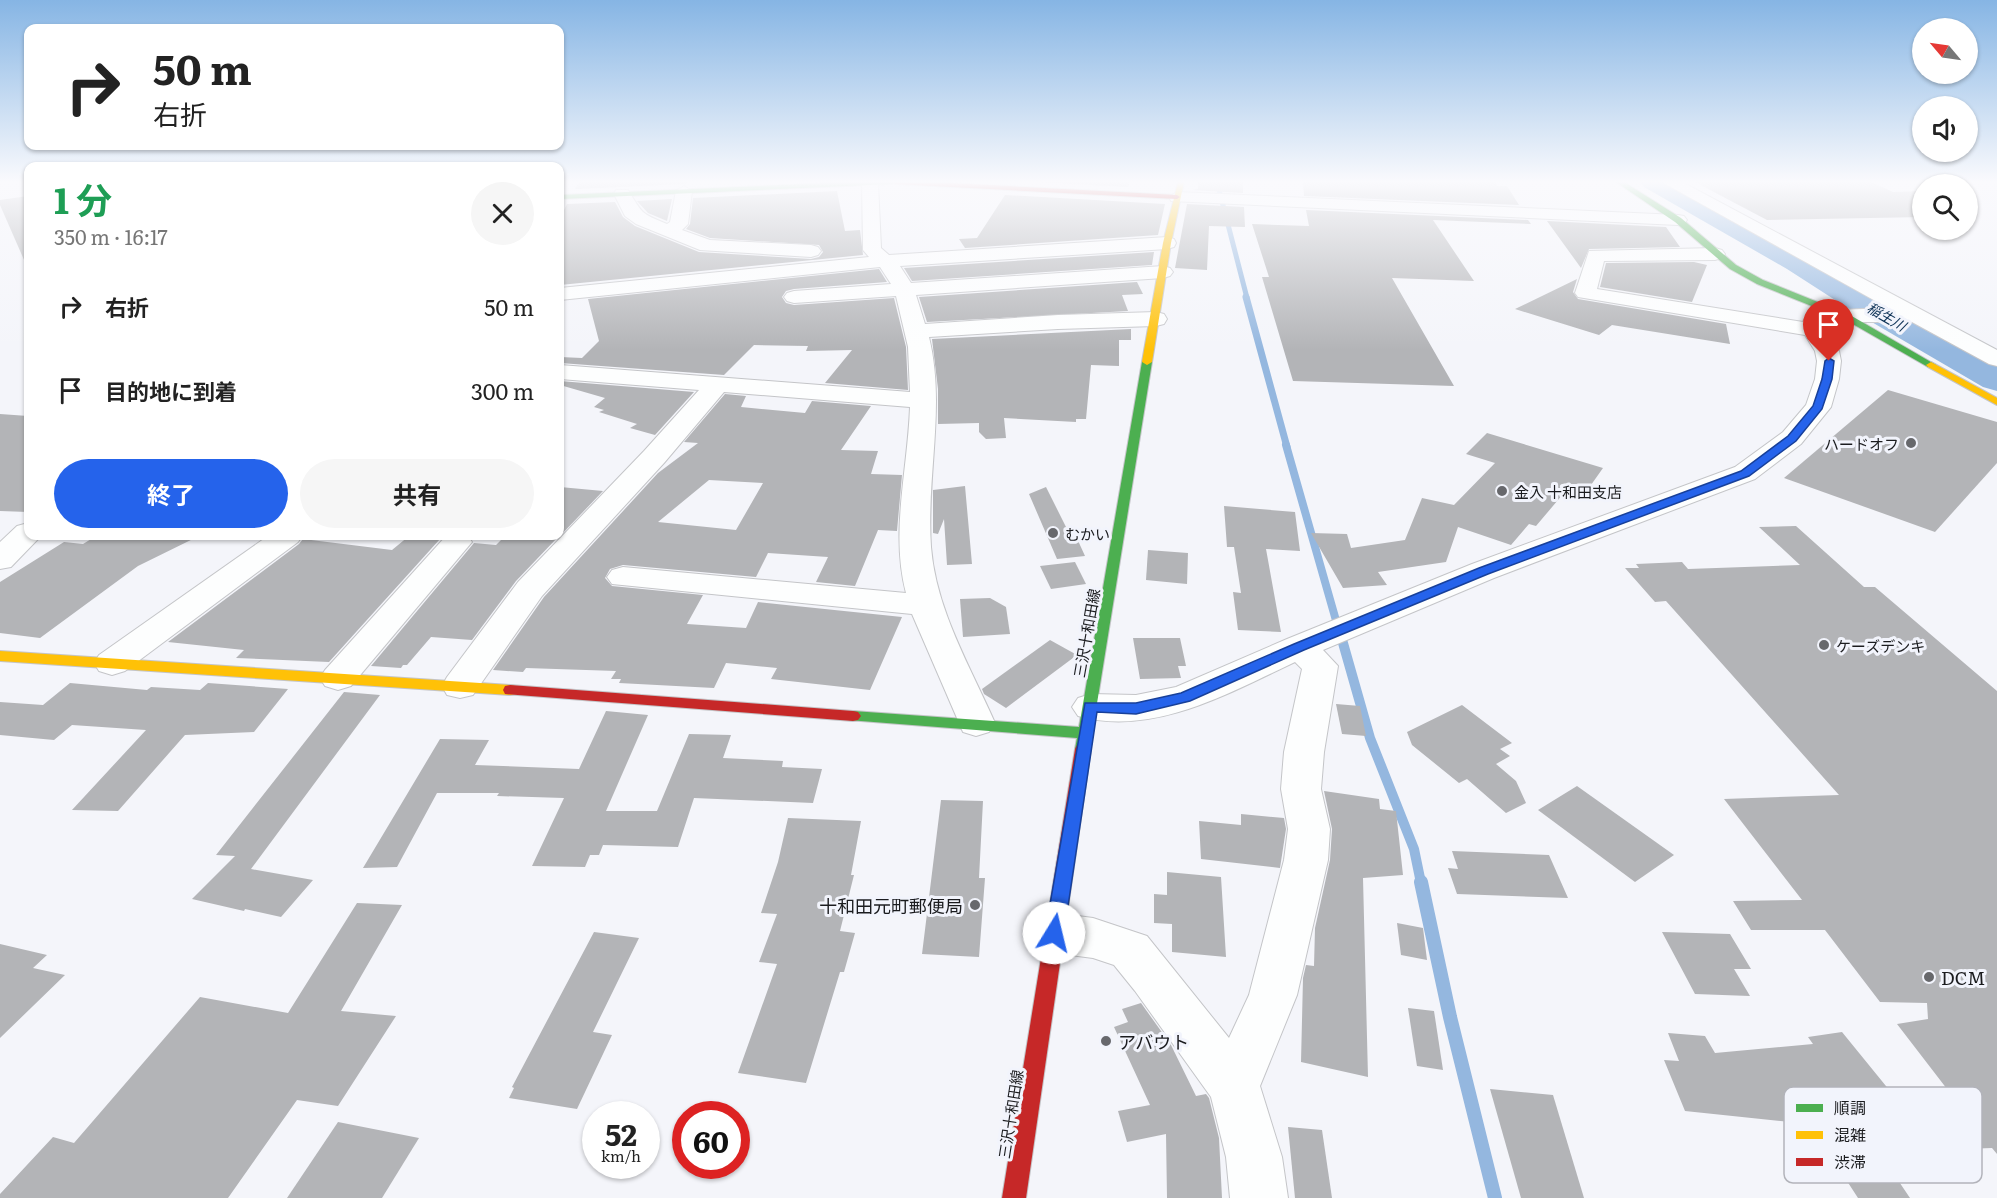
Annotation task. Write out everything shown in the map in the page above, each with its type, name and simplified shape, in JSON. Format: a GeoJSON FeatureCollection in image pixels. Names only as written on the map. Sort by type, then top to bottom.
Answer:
{"type":"FeatureCollection","features":[{"type":"Feature","properties":{"kind":"street"},"geometry":{"type":"LineString","coordinates":[[684,238],[720,248],[879,256]]}},
{"type":"Feature","properties":{"kind":"street"},"geometry":{"type":"LineString","coordinates":[[877,238],[879,256],[896,273],[904,288],[918,331],[924,368],[916,528],[919,579],[926,605],[976,723]]}},
{"type":"Feature","properties":{"kind":"street","name":"三沢十和田線"},"geometry":{"type":"LineString","coordinates":[[1014,1198],[1088,720],[1168,238]]}},
{"type":"Feature","properties":{"kind":"street"},"geometry":{"type":"LineString","coordinates":[[1697,238],[1715,254],[1760,282],[1859,317],[1997,402]]}},
{"type":"Feature","properties":{"kind":"street"},"geometry":{"type":"LineString","coordinates":[[1770,238],[1910,316],[1997,359]]}},
{"type":"Feature","properties":{"kind":"street"},"geometry":{"type":"LineString","coordinates":[[564,294],[879,256],[1167,243]]}},
{"type":"Feature","properties":{"kind":"street"},"geometry":{"type":"LineString","coordinates":[[1578,313],[1596,255],[1715,254]]}},
{"type":"Feature","properties":{"kind":"street"},"geometry":{"type":"LineString","coordinates":[[794,297],[1163,272]]}},
{"type":"Feature","properties":{"kind":"street"},"geometry":{"type":"LineString","coordinates":[[1586,293],[1813,330]]}},
{"type":"Feature","properties":{"kind":"street"},"geometry":{"type":"LineString","coordinates":[[0,656],[976,723],[1088,720],[1185,698],[1299,647],[1483,571],[1745,473],[1792,438],[1818,407],[1827,379],[1829,361],[1827,351],[1813,330],[1813,323],[1823,319],[1910,316]]}},
{"type":"Feature","properties":{"kind":"street"},"geometry":{"type":"LineString","coordinates":[[918,331],[1058,322],[1156,319]]}},
{"type":"Feature","properties":{"kind":"street"},"geometry":{"type":"LineString","coordinates":[[564,372],[924,401]]}},
{"type":"Feature","properties":{"kind":"street"},"geometry":{"type":"LineString","coordinates":[[460,686],[530,590],[583,530],[654,457],[718,384]]}},
{"type":"Feature","properties":{"kind":"street"},"geometry":{"type":"LineString","coordinates":[[0,560],[24,536]]}},
{"type":"Feature","properties":{"kind":"street"},"geometry":{"type":"LineString","coordinates":[[112,663],[281,540]]}},
{"type":"Feature","properties":{"kind":"street"},"geometry":{"type":"LineString","coordinates":[[338,678],[456,542]]}},
{"type":"Feature","properties":{"kind":"street"},"geometry":{"type":"LineString","coordinates":[[623,577],[926,605]]}},
{"type":"Feature","properties":{"kind":"street"},"geometry":{"type":"LineString","coordinates":[[1234,1086],[1273,995],[1306,861],[1309,829],[1301,789],[1304,752],[1320,666],[1299,647]]}},
{"type":"Feature","properties":{"kind":"street"},"geometry":{"type":"LineString","coordinates":[[1054,933],[1093,938],[1130,950],[1234,1086],[1254,1157],[1259,1198]]}},
{"type":"Feature","properties":{"kind":"building"},"geometry":{"type":"Polygon","coordinates":[[[14,238],[24,238],[24,260],[14,238]]]}},
{"type":"Feature","properties":{"kind":"building"},"geometry":{"type":"Polygon","coordinates":[[[564,238],[664,238],[699,252],[811,259],[819,257],[823,252],[819,245],[710,238],[861,238],[863,255],[564,285],[564,238]]]}},
{"type":"Feature","properties":{"kind":"building"},"geometry":{"type":"Polygon","coordinates":[[[1115,238],[965,248],[959,239],[1115,238]]]}},
{"type":"Feature","properties":{"kind":"building"},"geometry":{"type":"Polygon","coordinates":[[[1181,238],[1208,238],[1207,270],[1175,268],[1181,238]]]}},
{"type":"Feature","properties":{"kind":"building"},"geometry":{"type":"Polygon","coordinates":[[[1256,238],[1445,238],[1474,281],[1392,278],[1454,386],[1293,381],[1262,277],[1269,277],[1256,238]]]}},
{"type":"Feature","properties":{"kind":"building"},"geometry":{"type":"Polygon","coordinates":[[[1559,238],[1674,238],[1680,247],[1589,249],[1581,268],[1559,238]]]}},
{"type":"Feature","properties":{"kind":"building"},"geometry":{"type":"Polygon","coordinates":[[[1154,252],[1152,265],[912,281],[904,268],[1154,252]]]}},
{"type":"Feature","properties":{"kind":"building"},"geometry":{"type":"Polygon","coordinates":[[[1694,262],[1707,265],[1692,302],[1600,287],[1606,263],[1694,262]]]}},
{"type":"Feature","properties":{"kind":"building"},"geometry":{"type":"Polygon","coordinates":[[[879,269],[887,282],[794,289],[786,291],[782,297],[786,303],[794,305],[894,298],[906,347],[908,390],[825,383],[852,350],[806,351],[808,346],[754,345],[724,375],[564,363],[564,357],[582,358],[599,341],[588,299],[879,269]]]}},
{"type":"Feature","properties":{"kind":"building"},"geometry":{"type":"Polygon","coordinates":[[[1577,279],[1573,292],[1578,299],[1726,324],[1730,344],[1612,325],[1599,335],[1515,309],[1577,279]]]}},
{"type":"Feature","properties":{"kind":"building"},"geometry":{"type":"Polygon","coordinates":[[[1137,282],[1143,294],[1122,295],[1128,311],[927,322],[919,297],[1137,282]]]}},
{"type":"Feature","properties":{"kind":"building"},"geometry":{"type":"Polygon","coordinates":[[[1131,329],[1131,340],[1119,340],[1119,366],[1091,365],[1086,419],[1076,419],[1076,422],[1004,418],[1006,438],[986,439],[979,432],[979,423],[938,424],[938,389],[932,339],[1131,329]]]}},
{"type":"Feature","properties":{"kind":"building"},"geometry":{"type":"Polygon","coordinates":[[[564,381],[694,392],[655,435],[630,428],[637,424],[599,412],[604,410],[594,407],[605,398],[564,386],[564,381]]]}},
{"type":"Feature","properties":{"kind":"building","name":"ハードオフ"},"geometry":{"type":"Polygon","coordinates":[[[1888,390],[1997,422],[1997,463],[1935,532],[1784,478],[1888,390]]]}},
{"type":"Feature","properties":{"kind":"building"},"geometry":{"type":"Polygon","coordinates":[[[725,394],[746,396],[741,407],[805,413],[812,401],[871,406],[841,450],[878,451],[871,474],[902,475],[897,531],[878,530],[855,586],[816,582],[828,557],[768,553],[756,577],[623,565],[610,569],[605,578],[612,586],[703,595],[687,624],[746,628],[758,602],[902,617],[870,690],[771,679],[777,668],[726,663],[714,688],[619,683],[621,679],[611,679],[616,671],[526,668],[523,672],[493,670],[544,597],[658,473],[698,443],[684,442],[725,394]],[[709,480],[658,522],[736,530],[763,483],[709,480]]]}},
{"type":"Feature","properties":{"kind":"building"},"geometry":{"type":"Polygon","coordinates":[[[0,414],[24,416],[24,512],[0,511],[0,414]]]}},
{"type":"Feature","properties":{"kind":"building"},"geometry":{"type":"Polygon","coordinates":[[[1487,433],[1603,468],[1586,492],[1569,487],[1536,526],[1529,524],[1511,545],[1458,527],[1446,562],[1378,572],[1387,585],[1343,588],[1311,533],[1347,534],[1351,548],[1405,540],[1422,498],[1454,505],[1495,463],[1466,454],[1487,433]]]}},
{"type":"Feature","properties":{"kind":"building"},"geometry":{"type":"Polygon","coordinates":[[[965,486],[972,564],[947,565],[944,519],[938,534],[933,533],[933,490],[965,486]]]}},
{"type":"Feature","properties":{"kind":"building"},"geometry":{"type":"Polygon","coordinates":[[[564,487],[603,491],[564,532],[564,487]]]}},
{"type":"Feature","properties":{"kind":"building"},"geometry":{"type":"Polygon","coordinates":[[[1046,487],[1070,535],[1075,534],[1085,556],[1057,559],[1029,494],[1046,487]]]}},
{"type":"Feature","properties":{"kind":"building"},"geometry":{"type":"Polygon","coordinates":[[[1224,506],[1295,512],[1300,551],[1266,549],[1281,632],[1238,630],[1233,592],[1241,593],[1234,547],[1227,547],[1224,506]]]}},
{"type":"Feature","properties":{"kind":"building"},"geometry":{"type":"Polygon","coordinates":[[[1796,526],[1864,587],[1875,587],[1997,691],[1997,1154],[1992,1148],[1982,1148],[1982,1087],[1945,1087],[1897,1024],[1928,1019],[1927,1003],[1880,1002],[1825,930],[1751,930],[1733,901],[1802,900],[1724,799],[1839,795],[1666,601],[1655,602],[1625,568],[1639,568],[1636,564],[1682,562],[1688,569],[1800,565],[1759,527],[1796,526]]]}},
{"type":"Feature","properties":{"kind":"building"},"geometry":{"type":"Polygon","coordinates":[[[90,540],[191,540],[138,566],[40,638],[0,633],[0,582],[64,542],[83,544],[90,540]]]}},
{"type":"Feature","properties":{"kind":"building"},"geometry":{"type":"Polygon","coordinates":[[[302,540],[392,550],[404,540],[439,540],[329,662],[236,658],[244,650],[168,642],[302,540]]]}},
{"type":"Feature","properties":{"kind":"building"},"geometry":{"type":"Polygon","coordinates":[[[501,540],[555,540],[516,581],[472,640],[431,637],[407,665],[401,668],[371,666],[474,543],[496,545],[501,540]]]}},
{"type":"Feature","properties":{"kind":"building"},"geometry":{"type":"Polygon","coordinates":[[[1148,550],[1188,553],[1187,584],[1146,580],[1148,550]]]}},
{"type":"Feature","properties":{"kind":"building"},"geometry":{"type":"Polygon","coordinates":[[[1075,562],[1086,584],[1051,589],[1040,566],[1075,562]]]}},
{"type":"Feature","properties":{"kind":"building"},"geometry":{"type":"Polygon","coordinates":[[[990,598],[1006,607],[1010,634],[963,637],[960,599],[990,598]]]}},
{"type":"Feature","properties":{"kind":"building"},"geometry":{"type":"Polygon","coordinates":[[[1133,638],[1180,638],[1186,666],[1178,666],[1181,678],[1140,679],[1133,638]]]}},
{"type":"Feature","properties":{"kind":"building"},"geometry":{"type":"Polygon","coordinates":[[[1050,640],[1077,655],[1006,708],[984,694],[982,689],[1050,640]]]}},
{"type":"Feature","properties":{"kind":"building"},"geometry":{"type":"Polygon","coordinates":[[[70,683],[147,690],[151,687],[200,690],[208,683],[288,689],[254,732],[185,735],[118,811],[72,810],[146,730],[72,725],[54,740],[0,735],[0,702],[43,705],[70,683]]]}},
{"type":"Feature","properties":{"kind":"building"},"geometry":{"type":"Polygon","coordinates":[[[344,692],[380,695],[251,869],[313,880],[281,917],[192,899],[235,856],[216,855],[344,692]]]}},
{"type":"Feature","properties":{"kind":"building"},"geometry":{"type":"Polygon","coordinates":[[[1336,704],[1360,706],[1366,736],[1342,734],[1336,704]]]}},
{"type":"Feature","properties":{"kind":"building"},"geometry":{"type":"Polygon","coordinates":[[[1462,705],[1512,743],[1500,749],[1510,756],[1496,764],[1516,781],[1526,803],[1506,813],[1467,779],[1459,783],[1412,745],[1407,732],[1462,705]]]}},
{"type":"Feature","properties":{"kind":"building"},"geometry":{"type":"Polygon","coordinates":[[[606,711],[648,715],[606,811],[657,811],[689,734],[731,735],[723,758],[783,761],[782,767],[822,769],[813,803],[694,798],[678,847],[603,845],[599,855],[590,855],[585,867],[532,866],[564,798],[497,796],[499,793],[437,793],[397,867],[363,868],[440,739],[489,740],[475,765],[579,769],[606,711]]]}},
{"type":"Feature","properties":{"kind":"building"},"geometry":{"type":"Polygon","coordinates":[[[1577,786],[1674,855],[1635,882],[1538,810],[1577,786]]]}},
{"type":"Feature","properties":{"kind":"building"},"geometry":{"type":"Polygon","coordinates":[[[1324,791],[1379,799],[1380,809],[1396,811],[1403,875],[1363,878],[1368,1077],[1301,1062],[1303,978],[1306,965],[1314,966],[1315,928],[1330,860],[1332,829],[1324,791]]]}},
{"type":"Feature","properties":{"kind":"building"},"geometry":{"type":"Polygon","coordinates":[[[941,800],[983,801],[979,878],[985,878],[979,957],[922,954],[941,800]]]}},
{"type":"Feature","properties":{"kind":"building"},"geometry":{"type":"Polygon","coordinates":[[[1241,814],[1284,818],[1286,829],[1280,868],[1201,859],[1199,821],[1241,825],[1241,814]]]}},
{"type":"Feature","properties":{"kind":"building"},"geometry":{"type":"Polygon","coordinates":[[[788,818],[861,821],[851,875],[854,875],[840,931],[855,933],[844,972],[840,972],[806,1083],[738,1073],[777,964],[759,962],[777,914],[761,913],[778,862],[788,818]]]}},
{"type":"Feature","properties":{"kind":"building"},"geometry":{"type":"Polygon","coordinates":[[[1452,851],[1549,855],[1568,898],[1457,894],[1448,868],[1458,869],[1452,851]]]}},
{"type":"Feature","properties":{"kind":"building"},"geometry":{"type":"Polygon","coordinates":[[[1167,872],[1221,877],[1226,957],[1172,952],[1172,924],[1154,923],[1154,894],[1167,895],[1167,872]]]}},
{"type":"Feature","properties":{"kind":"building"},"geometry":{"type":"Polygon","coordinates":[[[357,903],[402,905],[341,1011],[396,1016],[338,1106],[297,1100],[228,1198],[0,1198],[0,1194],[53,1137],[74,1143],[200,997],[288,1013],[357,903]]]}},
{"type":"Feature","properties":{"kind":"building"},"geometry":{"type":"Polygon","coordinates":[[[1397,923],[1423,928],[1427,960],[1401,955],[1397,923]]]}},
{"type":"Feature","properties":{"kind":"building"},"geometry":{"type":"Polygon","coordinates":[[[594,932],[639,938],[593,1032],[612,1035],[577,1109],[509,1098],[514,1088],[512,1087],[594,932]]]}},
{"type":"Feature","properties":{"kind":"building"},"geometry":{"type":"Polygon","coordinates":[[[1662,932],[1730,934],[1751,969],[1734,969],[1750,996],[1695,994],[1662,932]]]}},
{"type":"Feature","properties":{"kind":"building"},"geometry":{"type":"Polygon","coordinates":[[[0,944],[47,955],[33,968],[65,975],[0,1038],[0,944]]]}},
{"type":"Feature","properties":{"kind":"building"},"geometry":{"type":"Polygon","coordinates":[[[1141,1003],[1171,1045],[1196,1096],[1206,1094],[1209,1098],[1219,1138],[1222,1198],[1167,1198],[1166,1134],[1127,1142],[1118,1111],[1150,1105],[1114,1027],[1128,1022],[1122,1009],[1141,1003]]]}},
{"type":"Feature","properties":{"kind":"building"},"geometry":{"type":"Polygon","coordinates":[[[1408,1008],[1434,1011],[1443,1070],[1417,1066],[1408,1008]]]}},
{"type":"Feature","properties":{"kind":"building"},"geometry":{"type":"Polygon","coordinates":[[[1842,1032],[1887,1087],[1784,1087],[1784,1121],[1685,1111],[1664,1060],[1679,1061],[1668,1033],[1705,1036],[1715,1053],[1813,1044],[1808,1037],[1842,1032]]]}},
{"type":"Feature","properties":{"kind":"building"},"geometry":{"type":"Polygon","coordinates":[[[1490,1089],[1553,1095],[1584,1198],[1521,1198],[1490,1089]]]}},
{"type":"Feature","properties":{"kind":"building"},"geometry":{"type":"Polygon","coordinates":[[[338,1122],[419,1138],[382,1198],[287,1198],[338,1122]]]}},
{"type":"Feature","properties":{"kind":"building"},"geometry":{"type":"Polygon","coordinates":[[[1288,1127],[1322,1130],[1332,1198],[1295,1198],[1288,1127]]]}},
{"type":"Feature","properties":{"kind":"building"},"geometry":{"type":"Polygon","coordinates":[[[1848,1183],[1900,1183],[1910,1198],[1858,1198],[1848,1183]]]}},
{"type":"Feature","properties":{"kind":"waterway"},"geometry":{"type":"LineString","coordinates":[[1231,238],[1247,298]]}},
{"type":"Feature","properties":{"kind":"waterway","name":"稲生川"},"geometry":{"type":"LineString","coordinates":[[1754,238],[1997,379]]}},
{"type":"Feature","properties":{"kind":"waterway"},"geometry":{"type":"LineString","coordinates":[[1246,297],[1287,447]]}},
{"type":"Feature","properties":{"kind":"waterway"},"geometry":{"type":"LineString","coordinates":[[1286,445],[1341,638]]}},
{"type":"Feature","properties":{"kind":"waterway"},"geometry":{"type":"LineString","coordinates":[[1341,636],[1370,738],[1414,849],[1421,883]]}},
{"type":"Feature","properties":{"kind":"waterway"},"geometry":{"type":"LineString","coordinates":[[1421,882],[1450,1017],[1495,1198]]}},
{"type":"Feature","properties":{"kind":"traffic: fast"},"geometry":{"type":"LineString","coordinates":[[1699,238],[1733,267],[1760,282],[1847,317],[1931,365]]}},
{"type":"Feature","properties":{"kind":"traffic: fast"},"geometry":{"type":"LineString","coordinates":[[1083,749],[1147,362]]}},
{"type":"Feature","properties":{"kind":"traffic: fast"},"geometry":{"type":"LineString","coordinates":[[853,716],[1085,733]]}},
{"type":"Feature","properties":{"kind":"traffic: slow"},"geometry":{"type":"LineString","coordinates":[[1147,362],[1168,238]]}},
{"type":"Feature","properties":{"kind":"traffic: slow"},"geometry":{"type":"LineString","coordinates":[[1931,365],[1997,402]]}},
{"type":"Feature","properties":{"kind":"traffic: slow"},"geometry":{"type":"LineString","coordinates":[[0,656],[510,690]]}},
{"type":"Feature","properties":{"kind":"traffic: jam"},"geometry":{"type":"LineString","coordinates":[[510,690],[853,716]]}},
{"type":"Feature","properties":{"kind":"traffic: jam"},"geometry":{"type":"LineString","coordinates":[[1014,1198],[1083,749]]}},
{"type":"Feature","properties":{"kind":"place","name":"ハードオフ"},"geometry":{"type":"Point","coordinates":[1911,443]}},
{"type":"Feature","properties":{"kind":"place","name":"金入 十和田支店"},"geometry":{"type":"Point","coordinates":[1502,491]}},
{"type":"Feature","properties":{"kind":"place","name":"むかい"},"geometry":{"type":"Point","coordinates":[1053,533]}},
{"type":"Feature","properties":{"kind":"place","name":"ケーズデンキ"},"geometry":{"type":"Point","coordinates":[1824,645]}},
{"type":"Feature","properties":{"kind":"place","name":"十和田元町郵便局"},"geometry":{"type":"Point","coordinates":[975,905]}},
{"type":"Feature","properties":{"kind":"place","name":"DCM"},"geometry":{"type":"Point","coordinates":[1929,977]}},
{"type":"Feature","properties":{"kind":"place","name":"アバウト"},"geometry":{"type":"Point","coordinates":[1106,1041]}},
{"type":"Feature","properties":{"kind":"route"},"geometry":{"type":"LineString","coordinates":[[1054,933],[1090,707],[1136,708],[1185,698],[1299,647],[1483,571],[1745,473],[1792,438],[1818,407],[1827,379],[1829,361]]}}]}
